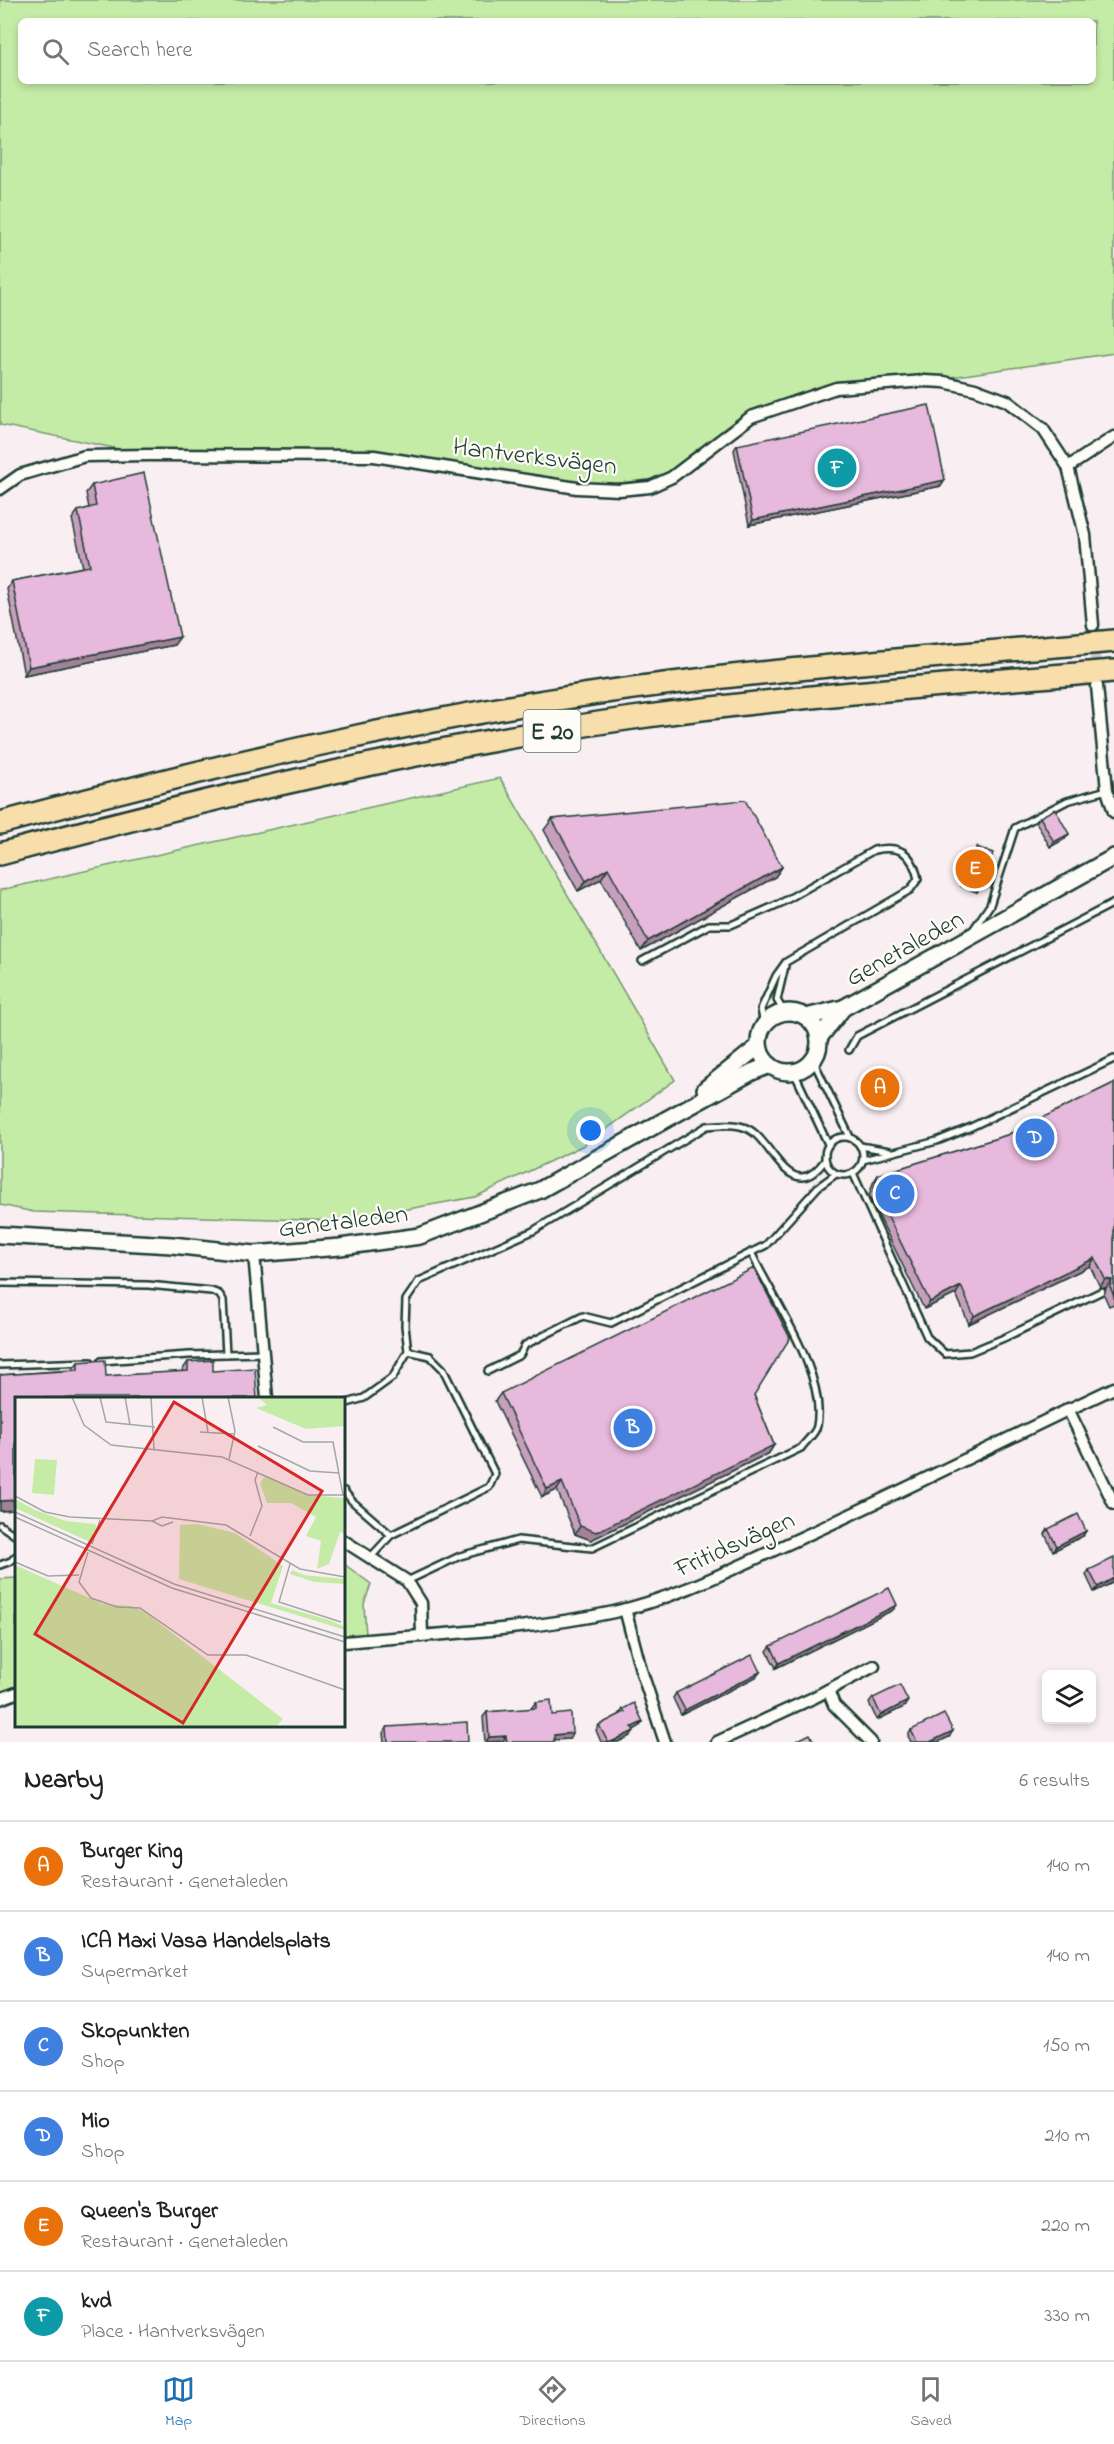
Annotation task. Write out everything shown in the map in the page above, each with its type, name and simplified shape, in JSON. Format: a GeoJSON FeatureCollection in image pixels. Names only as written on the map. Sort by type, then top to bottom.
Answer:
{"type":"FeatureCollection","features":[{"type":"Feature","properties":{"kind":"highway","name":"E 20"},"geometry":{"type":"LineString","coordinates":[[0,823],[286,751],[508,708],[632,688],[733,676],[1114,641]]}},
{"type":"Feature","properties":{"kind":"highway","name":"E 20"},"geometry":{"type":"LineString","coordinates":[[0,854],[177,807],[292,780],[515,737],[742,705],[1114,671]]}},
{"type":"Feature","properties":{"kind":"main road","name":"Genetaleden"},"geometry":{"type":"LineString","coordinates":[[784,1012],[806,1017],[843,1008],[1114,857]]}},
{"type":"Feature","properties":{"kind":"main road","name":"Genetaleden"},"geometry":{"type":"LineString","coordinates":[[813,1060],[818,1049],[819,1038],[843,1008]]}},
{"type":"Feature","properties":{"kind":"main road"},"geometry":{"type":"LineString","coordinates":[[784,1012],[773,1016],[764,1025],[759,1046],[763,1058],[770,1065],[782,1071],[794,1072],[804,1068],[813,1060]]}},
{"type":"Feature","properties":{"kind":"main road"},"geometry":{"type":"LineString","coordinates":[[806,1017],[814,1026],[819,1038]]}},
{"type":"Feature","properties":{"kind":"main road","name":"Genetaleden"},"geometry":{"type":"LineString","coordinates":[[665,1120],[759,1046]]}},
{"type":"Feature","properties":{"kind":"main road","name":"Genetaleden"},"geometry":{"type":"LineString","coordinates":[[0,1235],[172,1245],[254,1254],[340,1247],[420,1236],[540,1190],[752,1072],[770,1065]]}},
{"type":"Feature","properties":{"kind":"street","name":"Hantverksvägen"},"geometry":{"type":"LineString","coordinates":[[0,489],[20,475],[85,456],[149,455],[374,456],[577,488],[619,490],[650,487],[672,477],[751,417],[836,388],[924,381],[944,382],[975,388],[1007,401],[1042,429],[1068,467],[1085,535],[1093,625]]}},
{"type":"Feature","properties":{"kind":"street"},"geometry":{"type":"LineString","coordinates":[[1068,467],[1114,437]]}},
{"type":"Feature","properties":{"kind":"street"},"geometry":{"type":"LineString","coordinates":[[1097,686],[1107,790],[1114,812]]}},
{"type":"Feature","properties":{"kind":"street"},"geometry":{"type":"LineString","coordinates":[[254,1254],[267,1397]]}},
{"type":"Feature","properties":{"kind":"street","name":"Fritidsvägen"},"geometry":{"type":"LineString","coordinates":[[345,1642],[534,1624],[625,1609],[666,1598],[841,1520],[1114,1388]]}},
{"type":"Feature","properties":{"kind":"street"},"geometry":{"type":"LineString","coordinates":[[1068,1409],[1114,1504]]}},
{"type":"Feature","properties":{"kind":"street"},"geometry":{"type":"LineString","coordinates":[[345,1542],[407,1581],[421,1603],[422,1635]]}},
{"type":"Feature","properties":{"kind":"street"},"geometry":{"type":"LineString","coordinates":[[625,1609],[665,1742]]}},
{"type":"Feature","properties":{"kind":"street"},"geometry":{"type":"LineString","coordinates":[[717,1742],[874,1666]]}},
{"type":"Feature","properties":{"kind":"street"},"geometry":{"type":"LineString","coordinates":[[828,1690],[834,1705],[871,1742]]}},
{"type":"Feature","properties":{"kind":"street"},"geometry":{"type":"LineString","coordinates":[[0,1699],[15,1693]]}},
{"type":"Feature","properties":{"kind":"lane"},"geometry":{"type":"LineString","coordinates":[[967,939],[990,905],[1015,828],[1067,801],[1107,790]]}},
{"type":"Feature","properties":{"kind":"lane"},"geometry":{"type":"LineString","coordinates":[[642,961],[709,925],[731,925],[781,903],[874,850],[890,847],[901,850],[915,868],[918,879],[910,890],[786,962],[776,976],[761,1009],[764,1025]]}},
{"type":"Feature","properties":{"kind":"lane"},"geometry":{"type":"LineString","coordinates":[[849,1050],[857,1036],[1114,903]]}},
{"type":"Feature","properties":{"kind":"lane"},"geometry":{"type":"LineString","coordinates":[[784,1012],[777,999],[786,962]]}},
{"type":"Feature","properties":{"kind":"lane"},"geometry":{"type":"LineString","coordinates":[[863,1160],[937,1141],[1114,1059]]}},
{"type":"Feature","properties":{"kind":"lane"},"geometry":{"type":"LineString","coordinates":[[813,1060],[850,1137],[860,1146],[891,1151]]}},
{"type":"Feature","properties":{"kind":"lane"},"geometry":{"type":"LineString","coordinates":[[794,1072],[828,1144]]}},
{"type":"Feature","properties":{"kind":"lane"},"geometry":{"type":"LineString","coordinates":[[345,1404],[364,1398],[393,1377],[408,1350],[405,1326],[406,1300],[419,1281],[533,1231],[707,1126],[732,1124],[753,1132],[788,1173],[802,1177],[818,1169],[825,1160]]}},
{"type":"Feature","properties":{"kind":"lane"},"geometry":{"type":"LineString","coordinates":[[850,1137],[838,1137],[828,1144],[825,1149],[827,1166],[842,1176],[853,1173],[863,1160],[860,1146]]}},
{"type":"Feature","properties":{"kind":"lane"},"geometry":{"type":"LineString","coordinates":[[853,1173],[927,1337],[945,1354],[970,1352],[998,1341],[1102,1291]]}},
{"type":"Feature","properties":{"kind":"lane"},"geometry":{"type":"LineString","coordinates":[[488,1371],[520,1355],[525,1345],[583,1316],[611,1323],[766,1245],[818,1187],[836,1174]]}},
{"type":"Feature","properties":{"kind":"lane"},"geometry":{"type":"LineString","coordinates":[[407,1581],[460,1556],[518,1540],[592,1548],[801,1448],[817,1428],[819,1402],[811,1368],[751,1252]]}},
{"type":"Feature","properties":{"kind":"lane"},"geometry":{"type":"LineString","coordinates":[[0,1283],[148,1285],[211,1291],[219,1294],[223,1300],[226,1354]]}},
{"type":"Feature","properties":{"kind":"lane"},"geometry":{"type":"LineString","coordinates":[[370,1558],[392,1535],[489,1487],[495,1474],[443,1369],[430,1356],[408,1350]]}},
{"type":"Feature","properties":{"kind":"lane"},"geometry":{"type":"LineString","coordinates":[[0,1365],[262,1353]]}},
{"type":"Feature","properties":{"kind":"lane"},"geometry":{"type":"LineString","coordinates":[[345,1492],[392,1535]]}},
{"type":"Feature","properties":{"kind":"lane"},"geometry":{"type":"LineString","coordinates":[[0,1525],[15,1535]]}},
{"type":"Feature","properties":{"kind":"lane"},"geometry":{"type":"LineString","coordinates":[[0,1564],[12,1561],[15,1557]]}},
{"type":"Feature","properties":{"kind":"green space"},"geometry":{"type":"Polygon","coordinates":[[[0,0],[1114,0],[1114,353],[924,381],[836,388],[751,417],[672,477],[577,488],[374,456],[149,455],[0,425],[0,0]]]}},
{"type":"Feature","properties":{"kind":"green space"},"geometry":{"type":"Polygon","coordinates":[[[500,778],[675,1080],[584,1145],[475,1197],[341,1221],[34,1212],[0,1205],[0,890],[500,778]]]}},
{"type":"Feature","properties":{"kind":"green space"},"geometry":{"type":"Polygon","coordinates":[[[345,1565],[371,1584],[364,1604],[366,1636],[345,1637],[345,1565]]]}},
{"type":"Feature","properties":{"kind":"green space"},"geometry":{"type":"Polygon","coordinates":[[[15,1578],[15,1690],[0,1697],[0,1579],[15,1578]]]}},
{"type":"Feature","properties":{"kind":"building"},"geometry":{"type":"Polygon","coordinates":[[[929,405],[945,480],[753,520],[737,445],[929,405]]]}},
{"type":"Feature","properties":{"kind":"building"},"geometry":{"type":"Polygon","coordinates":[[[144,473],[180,637],[29,667],[12,581],[90,566],[78,511],[96,506],[92,485],[144,473]]]}},
{"type":"Feature","properties":{"kind":"building"},"geometry":{"type":"Polygon","coordinates":[[[745,800],[782,867],[648,941],[608,868],[586,881],[552,819],[745,800]]]}},
{"type":"Feature","properties":{"kind":"building"},"geometry":{"type":"Polygon","coordinates":[[[1055,809],[1069,834],[1054,842],[1040,817],[1055,809]]]}},
{"type":"Feature","properties":{"kind":"building"},"geometry":{"type":"Polygon","coordinates":[[[977,847],[993,853],[981,886],[965,881],[977,847]]]}},
{"type":"Feature","properties":{"kind":"building"},"geometry":{"type":"Polygon","coordinates":[[[1114,1083],[1114,1296],[1110,1287],[1112,1280],[1105,1279],[1095,1258],[974,1316],[961,1286],[930,1302],[874,1188],[878,1175],[1007,1135],[1114,1083]]]}},
{"type":"Feature","properties":{"kind":"building"},"geometry":{"type":"Polygon","coordinates":[[[754,1268],[790,1338],[754,1395],[774,1445],[596,1532],[580,1526],[562,1482],[547,1489],[501,1393],[754,1268]]]}},
{"type":"Feature","properties":{"kind":"building"},"geometry":{"type":"Polygon","coordinates":[[[105,1360],[106,1376],[188,1371],[188,1362],[213,1360],[213,1371],[255,1368],[257,1397],[15,1397],[15,1500],[0,1501],[0,1375],[78,1370],[78,1362],[105,1360]]]}},
{"type":"Feature","properties":{"kind":"building"},"geometry":{"type":"Polygon","coordinates":[[[1078,1514],[1086,1531],[1057,1546],[1048,1529],[1078,1514]]]}},
{"type":"Feature","properties":{"kind":"building"},"geometry":{"type":"Polygon","coordinates":[[[1114,1558],[1114,1578],[1098,1587],[1089,1570],[1114,1558]]]}},
{"type":"Feature","properties":{"kind":"building"},"geometry":{"type":"Polygon","coordinates":[[[889,1588],[897,1605],[779,1663],[771,1646],[889,1588]]]}},
{"type":"Feature","properties":{"kind":"building"},"geometry":{"type":"Polygon","coordinates":[[[752,1655],[760,1672],[685,1710],[676,1693],[752,1655]]]}},
{"type":"Feature","properties":{"kind":"building"},"geometry":{"type":"Polygon","coordinates":[[[900,1685],[908,1701],[881,1715],[873,1698],[900,1685]]]}},
{"type":"Feature","properties":{"kind":"building"},"geometry":{"type":"Polygon","coordinates":[[[551,1700],[552,1715],[571,1713],[572,1733],[554,1735],[554,1742],[507,1742],[506,1736],[489,1737],[487,1712],[536,1708],[536,1702],[551,1700]]]}},
{"type":"Feature","properties":{"kind":"building"},"geometry":{"type":"Polygon","coordinates":[[[634,1703],[643,1722],[632,1727],[634,1731],[608,1742],[599,1725],[625,1712],[623,1709],[634,1703]]]}},
{"type":"Feature","properties":{"kind":"building"},"geometry":{"type":"Polygon","coordinates":[[[944,1714],[953,1731],[930,1742],[917,1742],[911,1730],[944,1714]]]}},
{"type":"Feature","properties":{"kind":"building"},"geometry":{"type":"Polygon","coordinates":[[[467,1722],[468,1742],[388,1742],[387,1727],[467,1722]]]}},
{"type":"Feature","properties":{"kind":"building"},"geometry":{"type":"Polygon","coordinates":[[[810,1734],[814,1742],[794,1742],[810,1734]]]}},
{"type":"Feature","properties":{"kind":"tunnel"},"geometry":{"type":"LineString","coordinates":[[1094,639],[1096,674]]}},
{"type":"Feature","properties":{"kind":"place","name":"kvd"},"geometry":{"type":"Point","coordinates":[837,468]}},
{"type":"Feature","properties":{"kind":"place","name":"Queen's Burger"},"geometry":{"type":"Point","coordinates":[975,869]}},
{"type":"Feature","properties":{"kind":"place","name":"Burger King"},"geometry":{"type":"Point","coordinates":[880,1088]}},
{"type":"Feature","properties":{"kind":"place","name":"Mio"},"geometry":{"type":"Point","coordinates":[1035,1138]}},
{"type":"Feature","properties":{"kind":"place","name":"Skopunkten"},"geometry":{"type":"Point","coordinates":[895,1194]}},
{"type":"Feature","properties":{"kind":"place","name":"ICA Maxi Vasa Handelsplats"},"geometry":{"type":"Point","coordinates":[633,1428]}}]}
